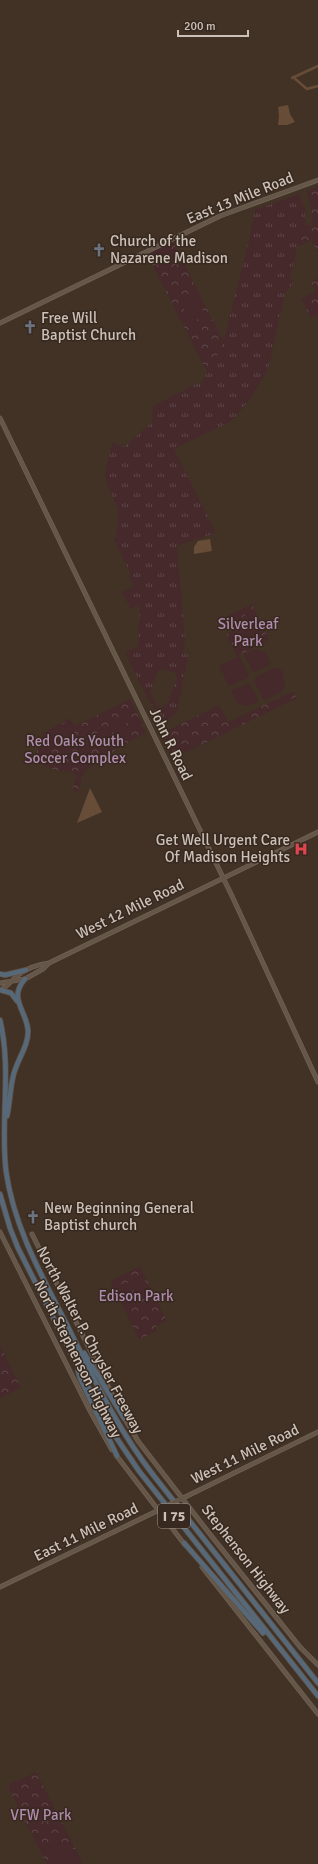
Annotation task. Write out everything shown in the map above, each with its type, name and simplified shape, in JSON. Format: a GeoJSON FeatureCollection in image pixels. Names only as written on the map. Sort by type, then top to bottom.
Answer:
{"type":"FeatureCollection","features":[{"type":"Feature","properties":{"kind":"highway"},"geometry":{"type":"LineString","coordinates":[[0,974],[26,970]]}},
{"type":"Feature","properties":{"kind":"highway"},"geometry":{"type":"LineString","coordinates":[[19,1004],[18,989],[25,978]]}},
{"type":"Feature","properties":{"kind":"highway"},"geometry":{"type":"LineString","coordinates":[[0,990],[12,994],[19,1004],[27,1026],[27,1035],[13,1075],[4,1130]]}},
{"type":"Feature","properties":{"kind":"highway","name":"North Walter P. Chrysler Freeway"},"geometry":{"type":"LineString","coordinates":[[0,1020],[6,1064],[4,1130],[6,1172],[16,1218],[30,1253],[108,1407],[140,1458],[318,1683]]}},
{"type":"Feature","properties":{"kind":"highway","name":"I 75"},"geometry":{"type":"LineString","coordinates":[[0,1194],[15,1241],[107,1424],[127,1456],[318,1696]]}},
{"type":"Feature","properties":{"kind":"highway"},"geometry":{"type":"LineString","coordinates":[[74,1339],[124,1418]]}},
{"type":"Feature","properties":{"kind":"highway"},"geometry":{"type":"LineString","coordinates":[[77,1364],[80,1378],[117,1456]]}},
{"type":"Feature","properties":{"kind":"highway"},"geometry":{"type":"LineString","coordinates":[[184,1544],[252,1621],[288,1659]]}},
{"type":"Feature","properties":{"kind":"main road","name":"East 13 Mile Road"},"geometry":{"type":"LineString","coordinates":[[0,323],[220,216],[318,180]]}},
{"type":"Feature","properties":{"kind":"main road","name":"John R Road"},"geometry":{"type":"LineString","coordinates":[[0,418],[222,877],[318,1082]]}},
{"type":"Feature","properties":{"kind":"main road","name":"West 12 Mile Road"},"geometry":{"type":"LineString","coordinates":[[0,990],[9,985],[26,970],[49,963],[222,877],[318,832]]}},
{"type":"Feature","properties":{"kind":"main road","name":"West 12 Mile Road"},"geometry":{"type":"LineString","coordinates":[[0,983],[25,978],[43,969],[49,963]]}},
{"type":"Feature","properties":{"kind":"main road","name":"North Stephenson Highway"},"geometry":{"type":"LineString","coordinates":[[0,1232],[94,1419],[117,1456],[160,1509],[184,1544],[318,1714]]}},
{"type":"Feature","properties":{"kind":"main road","name":"Stephenson Highway"},"geometry":{"type":"LineString","coordinates":[[32,1234],[124,1418],[138,1441],[181,1499],[300,1647],[318,1665]]}},
{"type":"Feature","properties":{"kind":"main road","name":"West 11 Mile Road"},"geometry":{"type":"LineString","coordinates":[[181,1499],[318,1432]]}},
{"type":"Feature","properties":{"kind":"main road","name":"East 11 Mile Road"},"geometry":{"type":"LineString","coordinates":[[0,1587],[181,1499]]}},
{"type":"Feature","properties":{"kind":"green space"},"geometry":{"type":"Polygon","coordinates":[[[318,187],[318,253],[311,240],[297,248],[300,225],[312,225],[311,206],[306,191],[318,187]]]}},
{"type":"Feature","properties":{"kind":"green space"},"geometry":{"type":"Polygon","coordinates":[[[299,194],[305,209],[305,226],[300,226],[296,255],[290,276],[294,283],[285,293],[268,370],[247,403],[232,421],[174,449],[216,533],[177,546],[185,641],[183,653],[188,655],[178,708],[176,713],[164,723],[148,699],[125,652],[138,646],[140,604],[130,609],[122,592],[134,587],[129,576],[131,575],[114,540],[117,533],[118,509],[107,484],[105,473],[112,443],[124,447],[152,422],[153,406],[201,382],[214,362],[227,329],[255,210],[299,194]],[[162,669],[158,671],[150,692],[158,709],[168,703],[177,678],[175,673],[162,669]]]}},
{"type":"Feature","properties":{"kind":"green space"},"geometry":{"type":"Polygon","coordinates":[[[172,240],[224,342],[208,374],[146,252],[172,240]]]}},
{"type":"Feature","properties":{"kind":"green space"},"geometry":{"type":"Polygon","coordinates":[[[318,278],[318,314],[311,318],[301,299],[315,291],[310,282],[318,278]]]}},
{"type":"Feature","properties":{"kind":"green space"},"geometry":{"type":"Polygon","coordinates":[[[193,292],[205,315],[191,323],[179,300],[193,292]]]}},
{"type":"Feature","properties":{"kind":"green space","name":"Silverleaf Park"},"geometry":{"type":"Polygon","coordinates":[[[252,604],[269,640],[237,656],[226,635],[230,633],[233,627],[228,616],[252,604]]]}},
{"type":"Feature","properties":{"kind":"green space"},"geometry":{"type":"Polygon","coordinates":[[[251,612],[262,637],[261,639],[236,651],[233,639],[234,628],[240,619],[251,612]]]}},
{"type":"Feature","properties":{"kind":"green space"},"geometry":{"type":"Polygon","coordinates":[[[256,649],[266,653],[271,664],[255,672],[244,655],[256,649]]]}},
{"type":"Feature","properties":{"kind":"green space"},"geometry":{"type":"Polygon","coordinates":[[[239,656],[249,675],[247,678],[229,686],[219,666],[239,656]]]}},
{"type":"Feature","properties":{"kind":"green space"},"geometry":{"type":"Polygon","coordinates":[[[277,667],[282,671],[285,685],[281,692],[264,701],[254,680],[256,677],[277,667]]]}},
{"type":"Feature","properties":{"kind":"green space"},"geometry":{"type":"Polygon","coordinates":[[[249,683],[259,701],[246,706],[237,703],[231,691],[249,683]]]}},
{"type":"Feature","properties":{"kind":"green space"},"geometry":{"type":"Polygon","coordinates":[[[294,691],[297,698],[172,759],[160,734],[219,705],[228,722],[294,691]]]}},
{"type":"Feature","properties":{"kind":"green space","name":"Red Oaks Youth Soccer Complex"},"geometry":{"type":"Polygon","coordinates":[[[130,699],[145,733],[107,755],[85,771],[77,792],[72,790],[77,775],[62,769],[61,772],[33,761],[43,733],[70,718],[74,726],[130,699]]]}},
{"type":"Feature","properties":{"kind":"green space"},"geometry":{"type":"Polygon","coordinates":[[[123,718],[128,727],[115,735],[109,726],[123,718]]]}},
{"type":"Feature","properties":{"kind":"green space"},"geometry":{"type":"Polygon","coordinates":[[[69,721],[75,732],[56,743],[49,732],[69,721]]]}},
{"type":"Feature","properties":{"kind":"green space"},"geometry":{"type":"Polygon","coordinates":[[[107,727],[112,736],[98,744],[93,735],[107,727]]]}},
{"type":"Feature","properties":{"kind":"green space"},"geometry":{"type":"Polygon","coordinates":[[[91,736],[97,745],[83,753],[78,744],[91,736]]]}},
{"type":"Feature","properties":{"kind":"green space"},"geometry":{"type":"Polygon","coordinates":[[[44,740],[55,744],[47,765],[35,760],[44,740]]]}},
{"type":"Feature","properties":{"kind":"green space","name":"Edison Park"},"geometry":{"type":"Polygon","coordinates":[[[140,1266],[167,1321],[155,1327],[157,1331],[139,1339],[110,1281],[140,1266]]]}},
{"type":"Feature","properties":{"kind":"green space"},"geometry":{"type":"Polygon","coordinates":[[[142,1275],[149,1290],[138,1293],[131,1289],[127,1283],[142,1275]]]}},
{"type":"Feature","properties":{"kind":"green space"},"geometry":{"type":"Polygon","coordinates":[[[0,1345],[21,1388],[0,1398],[0,1345]]]}},
{"type":"Feature","properties":{"kind":"green space","name":"VFW Park"},"geometry":{"type":"Polygon","coordinates":[[[36,1772],[82,1861],[81,1864],[47,1864],[8,1787],[10,1784],[36,1772]]]}},
{"type":"Feature","properties":{"kind":"green space"},"geometry":{"type":"Polygon","coordinates":[[[69,1842],[80,1862],[75,1864],[51,1864],[45,1851],[54,1845],[69,1842]]]}},
{"type":"Feature","properties":{"kind":"shaded area"},"geometry":{"type":"Polygon","coordinates":[[[288,105],[290,114],[295,122],[287,125],[278,125],[278,107],[288,105]]]}},
{"type":"Feature","properties":{"kind":"shaded area"},"geometry":{"type":"Polygon","coordinates":[[[210,539],[212,551],[194,554],[194,547],[198,541],[210,539]]]}},
{"type":"Feature","properties":{"kind":"shaded area"},"geometry":{"type":"Polygon","coordinates":[[[90,788],[102,812],[77,823],[90,788]]]}},
{"type":"Feature","properties":{"kind":"waterway"},"geometry":{"type":"LineString","coordinates":[[292,78],[318,66]]}},
{"type":"Feature","properties":{"kind":"waterway"},"geometry":{"type":"LineString","coordinates":[[293,77],[307,89],[318,86]]}},
{"type":"Feature","properties":{"kind":"place","name":"Church of the Nazarene Madison"},"geometry":{"type":"Point","coordinates":[99,250]}},
{"type":"Feature","properties":{"kind":"place","name":"Free Will Baptist Church"},"geometry":{"type":"Point","coordinates":[30,327]}},
{"type":"Feature","properties":{"kind":"place","name":"Get Well Urgent Care Of Madison Heights"},"geometry":{"type":"Point","coordinates":[301,849]}},
{"type":"Feature","properties":{"kind":"place","name":"New Beginning General Baptist church"},"geometry":{"type":"Point","coordinates":[33,1217]}}]}
